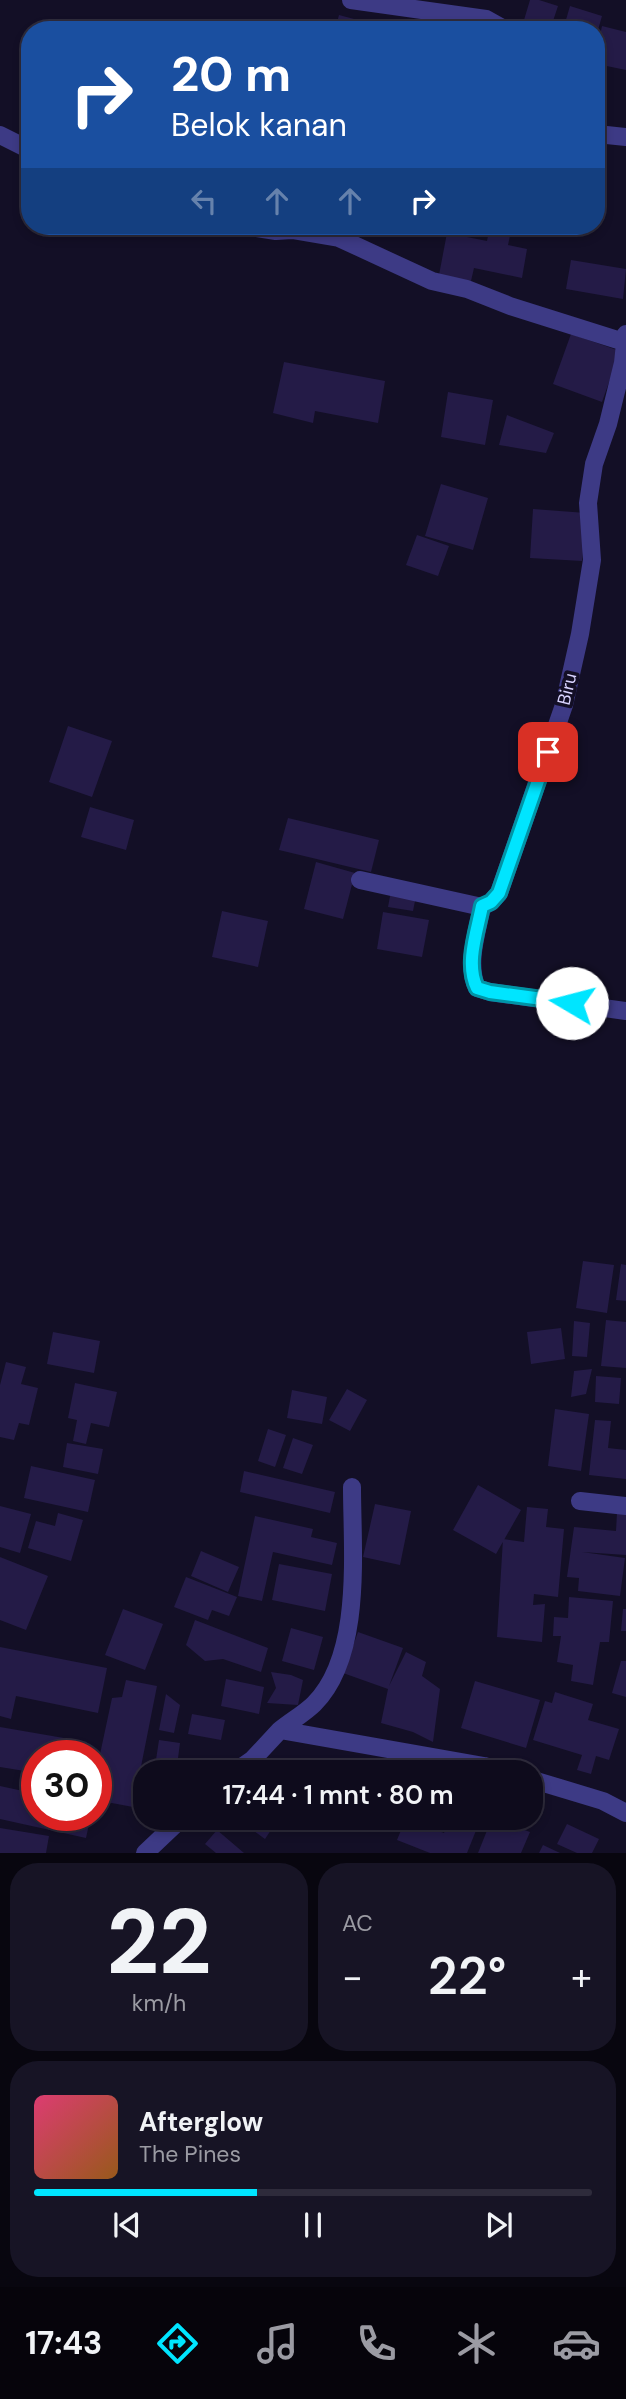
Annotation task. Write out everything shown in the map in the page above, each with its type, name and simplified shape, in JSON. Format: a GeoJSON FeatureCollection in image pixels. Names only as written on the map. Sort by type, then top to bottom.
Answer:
{"type":"FeatureCollection","features":[{"type":"Feature","properties":{"kind":"street"},"geometry":{"type":"LineString","coordinates":[[351,0],[490,21]]}},
{"type":"Feature","properties":{"kind":"street"},"geometry":{"type":"LineString","coordinates":[[0,135],[21,146]]}},
{"type":"Feature","properties":{"kind":"street"},"geometry":{"type":"LineString","coordinates":[[605,135],[626,137]]}},
{"type":"Feature","properties":{"kind":"street"},"geometry":{"type":"LineString","coordinates":[[321,235],[339,238],[432,281],[467,289],[510,306],[625,338]]}},
{"type":"Feature","properties":{"kind":"street","name":"Biru"},"geometry":{"type":"LineString","coordinates":[[482,906],[491,902],[499,893],[564,705],[592,561],[587,503],[594,464],[608,424],[623,363],[625,338]]}},
{"type":"Feature","properties":{"kind":"street"},"geometry":{"type":"LineString","coordinates":[[360,880],[482,906],[472,964],[472,977],[477,988],[626,1011]]}},
{"type":"Feature","properties":{"kind":"street"},"geometry":{"type":"LineString","coordinates":[[252,1760],[280,1730],[313,1705],[323,1693],[343,1655],[352,1601],[352,1487]]}},
{"type":"Feature","properties":{"kind":"street"},"geometry":{"type":"LineString","coordinates":[[580,1501],[626,1506]]}},
{"type":"Feature","properties":{"kind":"street"},"geometry":{"type":"LineString","coordinates":[[280,1730],[450,1760]]}},
{"type":"Feature","properties":{"kind":"street"},"geometry":{"type":"LineString","coordinates":[[543,1783],[603,1801],[626,1813]]}},
{"type":"Feature","properties":{"kind":"street"},"geometry":{"type":"LineString","coordinates":[[145,1853],[169,1830]]}},
{"type":"Feature","properties":{"kind":"building"},"geometry":{"type":"Polygon","coordinates":[[[530,0],[558,6],[553,21],[524,21],[530,0]]]}},
{"type":"Feature","properties":{"kind":"building"},"geometry":{"type":"Polygon","coordinates":[[[570,6],[602,16],[601,21],[566,21],[570,6]]]}},
{"type":"Feature","properties":{"kind":"building"},"geometry":{"type":"Polygon","coordinates":[[[339,15],[362,21],[337,21],[339,15]]]}},
{"type":"Feature","properties":{"kind":"building"},"geometry":{"type":"Polygon","coordinates":[[[605,27],[626,32],[626,70],[605,66],[605,27]]]}},
{"type":"Feature","properties":{"kind":"building"},"geometry":{"type":"Polygon","coordinates":[[[447,235],[487,241],[488,235],[510,235],[508,245],[527,249],[522,278],[474,268],[471,281],[439,275],[447,235]]]}},
{"type":"Feature","properties":{"kind":"building"},"geometry":{"type":"Polygon","coordinates":[[[571,260],[626,269],[623,299],[566,289],[571,260]]]}},
{"type":"Feature","properties":{"kind":"building"},"geometry":{"type":"Polygon","coordinates":[[[571,334],[620,351],[602,402],[553,384],[571,334]]]}},
{"type":"Feature","properties":{"kind":"building"},"geometry":{"type":"Polygon","coordinates":[[[284,362],[385,381],[378,423],[315,411],[313,423],[273,413],[284,362]]]}},
{"type":"Feature","properties":{"kind":"building"},"geometry":{"type":"Polygon","coordinates":[[[448,392],[493,400],[485,445],[441,437],[448,392]]]}},
{"type":"Feature","properties":{"kind":"building"},"geometry":{"type":"Polygon","coordinates":[[[507,415],[554,433],[546,453],[499,445],[507,415]]]}},
{"type":"Feature","properties":{"kind":"building"},"geometry":{"type":"Polygon","coordinates":[[[441,484],[488,498],[473,550],[425,536],[441,484]]]}},
{"type":"Feature","properties":{"kind":"building"},"geometry":{"type":"Polygon","coordinates":[[[533,509],[586,513],[582,561],[530,558],[533,509]]]}},
{"type":"Feature","properties":{"kind":"building"},"geometry":{"type":"Polygon","coordinates":[[[417,535],[449,546],[438,576],[406,565],[417,535]]]}},
{"type":"Feature","properties":{"kind":"building"},"geometry":{"type":"Polygon","coordinates":[[[68,726],[112,741],[92,797],[49,782],[68,726]]]}},
{"type":"Feature","properties":{"kind":"building"},"geometry":{"type":"Polygon","coordinates":[[[90,807],[134,820],[126,850],[81,837],[90,807]]]}},
{"type":"Feature","properties":{"kind":"building"},"geometry":{"type":"Polygon","coordinates":[[[288,818],[379,840],[371,872],[279,850],[288,818]]]}},
{"type":"Feature","properties":{"kind":"building"},"geometry":{"type":"Polygon","coordinates":[[[316,862],[355,873],[343,919],[304,909],[316,862]]]}},
{"type":"Feature","properties":{"kind":"building"},"geometry":{"type":"Polygon","coordinates":[[[391,891],[416,896],[413,911],[388,907],[391,891]]]}},
{"type":"Feature","properties":{"kind":"building"},"geometry":{"type":"Polygon","coordinates":[[[222,911],[268,921],[258,967],[212,957],[222,911]]]}},
{"type":"Feature","properties":{"kind":"building"},"geometry":{"type":"Polygon","coordinates":[[[383,912],[429,920],[422,957],[377,949],[383,912]]]}},
{"type":"Feature","properties":{"kind":"building"},"geometry":{"type":"Polygon","coordinates":[[[583,1261],[614,1265],[607,1313],[576,1308],[583,1261]]]}},
{"type":"Feature","properties":{"kind":"building"},"geometry":{"type":"Polygon","coordinates":[[[621,1264],[626,1265],[626,1301],[616,1300],[621,1264]]]}},
{"type":"Feature","properties":{"kind":"building"},"geometry":{"type":"Polygon","coordinates":[[[606,1320],[626,1322],[626,1368],[601,1366],[606,1320]]]}},
{"type":"Feature","properties":{"kind":"building"},"geometry":{"type":"Polygon","coordinates":[[[574,1321],[590,1323],[587,1357],[572,1356],[574,1321]]]}},
{"type":"Feature","properties":{"kind":"building"},"geometry":{"type":"Polygon","coordinates":[[[561,1328],[565,1359],[531,1364],[527,1332],[561,1328]]]}},
{"type":"Feature","properties":{"kind":"building"},"geometry":{"type":"Polygon","coordinates":[[[53,1332],[100,1341],[94,1373],[47,1364],[53,1332]]]}},
{"type":"Feature","properties":{"kind":"building"},"geometry":{"type":"Polygon","coordinates":[[[6,1362],[26,1367],[21,1384],[38,1388],[29,1425],[19,1423],[14,1440],[0,1437],[0,1385],[6,1362]]]}},
{"type":"Feature","properties":{"kind":"building"},"geometry":{"type":"Polygon","coordinates":[[[592,1369],[586,1394],[571,1397],[574,1371],[592,1369]]]}},
{"type":"Feature","properties":{"kind":"building"},"geometry":{"type":"Polygon","coordinates":[[[596,1376],[621,1378],[619,1404],[595,1402],[596,1376]]]}},
{"type":"Feature","properties":{"kind":"building"},"geometry":{"type":"Polygon","coordinates":[[[75,1383],[117,1392],[109,1427],[91,1423],[86,1444],[73,1441],[77,1420],[68,1418],[75,1383]]]}},
{"type":"Feature","properties":{"kind":"building"},"geometry":{"type":"Polygon","coordinates":[[[347,1389],[367,1400],[350,1431],[329,1420],[347,1389]]]}},
{"type":"Feature","properties":{"kind":"building"},"geometry":{"type":"Polygon","coordinates":[[[292,1390],[327,1397],[322,1424],[287,1418],[292,1390]]]}},
{"type":"Feature","properties":{"kind":"building"},"geometry":{"type":"Polygon","coordinates":[[[555,1409],[589,1414],[581,1471],[548,1466],[555,1409]]]}},
{"type":"Feature","properties":{"kind":"building"},"geometry":{"type":"Polygon","coordinates":[[[595,1420],[611,1421],[608,1448],[626,1450],[626,1479],[589,1475],[595,1420]]]}},
{"type":"Feature","properties":{"kind":"building"},"geometry":{"type":"Polygon","coordinates":[[[268,1429],[286,1435],[275,1467],[258,1461],[268,1429]]]}},
{"type":"Feature","properties":{"kind":"building"},"geometry":{"type":"Polygon","coordinates":[[[293,1438],[313,1445],[302,1474],[283,1468],[293,1438]]]}},
{"type":"Feature","properties":{"kind":"building"},"geometry":{"type":"Polygon","coordinates":[[[67,1443],[103,1449],[98,1474],[63,1467],[67,1443]]]}},
{"type":"Feature","properties":{"kind":"building"},"geometry":{"type":"Polygon","coordinates":[[[31,1466],[95,1480],[88,1512],[24,1498],[31,1466]]]}},
{"type":"Feature","properties":{"kind":"building"},"geometry":{"type":"Polygon","coordinates":[[[244,1471],[335,1492],[330,1513],[240,1492],[244,1471]]]}},
{"type":"Feature","properties":{"kind":"building"},"geometry":{"type":"Polygon","coordinates":[[[478,1485],[521,1510],[496,1554],[453,1530],[478,1485]]]}},
{"type":"Feature","properties":{"kind":"building"},"geometry":{"type":"Polygon","coordinates":[[[375,1504],[411,1511],[400,1565],[363,1557],[375,1504]]]}},
{"type":"Feature","properties":{"kind":"building"},"geometry":{"type":"Polygon","coordinates":[[[0,1506],[31,1514],[20,1553],[0,1547],[0,1506]]]}},
{"type":"Feature","properties":{"kind":"building"},"geometry":{"type":"Polygon","coordinates":[[[527,1507],[548,1509],[546,1527],[564,1529],[558,1597],[534,1594],[533,1605],[545,1604],[542,1642],[497,1637],[503,1539],[524,1542],[527,1507]]]}},
{"type":"Feature","properties":{"kind":"building"},"geometry":{"type":"Polygon","coordinates":[[[58,1513],[83,1520],[71,1561],[28,1548],[36,1521],[55,1526],[58,1513]]]}},
{"type":"Feature","properties":{"kind":"building"},"geometry":{"type":"Polygon","coordinates":[[[617,1513],[626,1514],[626,1555],[582,1552],[625,1558],[620,1596],[578,1591],[579,1578],[567,1577],[574,1527],[616,1531],[617,1513]]]}},
{"type":"Feature","properties":{"kind":"building"},"geometry":{"type":"Polygon","coordinates":[[[255,1516],[313,1529],[311,1537],[337,1543],[332,1565],[273,1552],[262,1601],[238,1596],[255,1516]]]}},
{"type":"Feature","properties":{"kind":"building"},"geometry":{"type":"Polygon","coordinates":[[[201,1551],[239,1567],[228,1592],[191,1576],[201,1551]]]}},
{"type":"Feature","properties":{"kind":"building"},"geometry":{"type":"Polygon","coordinates":[[[0,1557],[48,1576],[26,1630],[0,1620],[0,1557]]]}},
{"type":"Feature","properties":{"kind":"building"},"geometry":{"type":"Polygon","coordinates":[[[279,1564],[332,1574],[325,1611],[272,1600],[279,1564]]]}},
{"type":"Feature","properties":{"kind":"building"},"geometry":{"type":"Polygon","coordinates":[[[186,1577],[237,1597],[229,1616],[212,1610],[208,1620],[174,1607],[186,1577]]]}},
{"type":"Feature","properties":{"kind":"building"},"geometry":{"type":"Polygon","coordinates":[[[569,1597],[613,1601],[609,1642],[600,1642],[593,1685],[571,1681],[573,1665],[557,1662],[561,1636],[553,1636],[554,1617],[568,1618],[569,1597]]]}},
{"type":"Feature","properties":{"kind":"building"},"geometry":{"type":"Polygon","coordinates":[[[123,1609],[163,1624],[145,1670],[105,1655],[123,1609]]]}},
{"type":"Feature","properties":{"kind":"building"},"geometry":{"type":"Polygon","coordinates":[[[623,1609],[626,1609],[626,1631],[621,1631],[623,1609]]]}},
{"type":"Feature","properties":{"kind":"building"},"geometry":{"type":"Polygon","coordinates":[[[195,1620],[268,1648],[261,1672],[223,1659],[205,1661],[186,1645],[195,1620]]]}},
{"type":"Feature","properties":{"kind":"building"},"geometry":{"type":"Polygon","coordinates":[[[291,1628],[323,1637],[314,1670],[282,1661],[291,1628]]]}},
{"type":"Feature","properties":{"kind":"building"},"geometry":{"type":"Polygon","coordinates":[[[358,1632],[403,1648],[389,1686],[406,1652],[426,1662],[422,1676],[440,1689],[433,1742],[413,1732],[381,1723],[388,1689],[343,1673],[358,1632]]]}},
{"type":"Feature","properties":{"kind":"building"},"geometry":{"type":"Polygon","coordinates":[[[0,1647],[107,1668],[98,1713],[16,1696],[11,1719],[0,1716],[0,1647]]]}},
{"type":"Feature","properties":{"kind":"building"},"geometry":{"type":"Polygon","coordinates":[[[621,1661],[626,1661],[626,1697],[612,1693],[621,1661]]]}},
{"type":"Feature","properties":{"kind":"building"},"geometry":{"type":"Polygon","coordinates":[[[271,1672],[303,1680],[298,1705],[267,1703],[276,1688],[271,1672]]]}},
{"type":"Feature","properties":{"kind":"building"},"geometry":{"type":"Polygon","coordinates":[[[226,1679],[264,1687],[259,1714],[221,1706],[226,1679]]]}},
{"type":"Feature","properties":{"kind":"building"},"geometry":{"type":"Polygon","coordinates":[[[126,1680],[157,1686],[142,1760],[133,1760],[133,1807],[112,1803],[112,1740],[103,1740],[112,1698],[122,1697],[126,1680]]]}},
{"type":"Feature","properties":{"kind":"building"},"geometry":{"type":"Polygon","coordinates":[[[475,1681],[540,1700],[526,1748],[461,1728],[475,1681]]]}},
{"type":"Feature","properties":{"kind":"building"},"geometry":{"type":"Polygon","coordinates":[[[555,1692],[593,1704],[588,1720],[619,1729],[609,1760],[596,1756],[591,1774],[577,1770],[582,1755],[533,1740],[545,1701],[552,1703],[555,1692]]]}},
{"type":"Feature","properties":{"kind":"building"},"geometry":{"type":"Polygon","coordinates":[[[166,1694],[180,1705],[174,1733],[159,1730],[166,1694]]]}},
{"type":"Feature","properties":{"kind":"building"},"geometry":{"type":"Polygon","coordinates":[[[192,1714],[225,1720],[221,1740],[188,1734],[192,1714]]]}},
{"type":"Feature","properties":{"kind":"building"},"geometry":{"type":"Polygon","coordinates":[[[0,1727],[75,1740],[21,1740],[21,1770],[0,1767],[0,1727]]]}},
{"type":"Feature","properties":{"kind":"building"},"geometry":{"type":"Polygon","coordinates":[[[159,1740],[180,1743],[178,1760],[156,1760],[159,1740]]]}},
{"type":"Feature","properties":{"kind":"building"},"geometry":{"type":"Polygon","coordinates":[[[0,1786],[21,1791],[21,1824],[0,1819],[0,1786]]]}},
{"type":"Feature","properties":{"kind":"building"},"geometry":{"type":"Polygon","coordinates":[[[567,1824],[599,1839],[592,1853],[577,1853],[557,1844],[567,1824]]]}},
{"type":"Feature","properties":{"kind":"building"},"geometry":{"type":"Polygon","coordinates":[[[0,1828],[49,1836],[46,1853],[0,1853],[0,1828]]]}},
{"type":"Feature","properties":{"kind":"building"},"geometry":{"type":"Polygon","coordinates":[[[217,1830],[244,1853],[216,1853],[205,1844],[217,1830]]]}},
{"type":"Feature","properties":{"kind":"building"},"geometry":{"type":"Polygon","coordinates":[[[253,1830],[271,1830],[265,1839],[253,1830]]]}},
{"type":"Feature","properties":{"kind":"building"},"geometry":{"type":"Polygon","coordinates":[[[401,1830],[436,1830],[444,1833],[445,1830],[476,1830],[467,1853],[430,1853],[397,1840],[401,1830]]]}},
{"type":"Feature","properties":{"kind":"building"},"geometry":{"type":"Polygon","coordinates":[[[487,1830],[530,1832],[521,1853],[478,1853],[487,1830]]]}},
{"type":"Feature","properties":{"kind":"building"},"geometry":{"type":"Polygon","coordinates":[[[54,1831],[88,1831],[86,1838],[54,1831]]]}},
{"type":"Feature","properties":{"kind":"building"},"geometry":{"type":"Polygon","coordinates":[[[543,1845],[560,1853],[539,1853],[543,1845]]]}},
{"type":"Feature","properties":{"kind":"route"},"geometry":{"type":"LineString","coordinates":[[548,752],[499,893],[491,902],[482,906],[472,977],[477,988],[490,992],[572,1003]]}}]}
